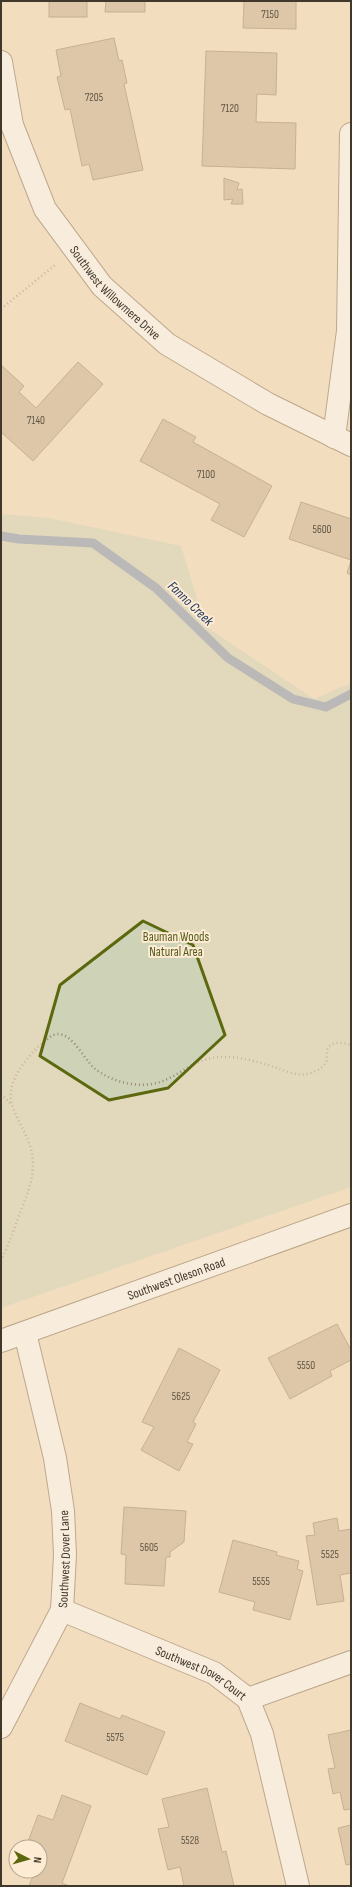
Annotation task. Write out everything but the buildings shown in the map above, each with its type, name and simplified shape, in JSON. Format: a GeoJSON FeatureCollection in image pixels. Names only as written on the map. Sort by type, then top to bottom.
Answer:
{"type":"FeatureCollection","features":[{"type":"Feature","properties":{"kind":"street","name":"Southwest Willowmere Drive"},"geometry":{"type":"LineString","coordinates":[[1,62],[12,125],[45,209],[102,286],[167,344],[268,404],[343,441]]}},
{"type":"Feature","properties":{"kind":"street"},"geometry":{"type":"LineString","coordinates":[[343,441],[348,331],[351,134]]}},
{"type":"Feature","properties":{"kind":"street","name":"Southwest Oleson Road"},"geometry":{"type":"LineString","coordinates":[[1,1340],[25,1333],[351,1215]]}},
{"type":"Feature","properties":{"kind":"street","name":"Southwest Dover Lane"},"geometry":{"type":"LineString","coordinates":[[1,1728],[62,1610],[65,1555],[63,1511],[55,1458],[25,1333]]}},
{"type":"Feature","properties":{"kind":"street","name":"Southwest Dover Court"},"geometry":{"type":"LineString","coordinates":[[62,1610],[214,1674],[248,1699],[262,1734],[298,1886]]}},
{"type":"Feature","properties":{"kind":"street"},"geometry":{"type":"LineString","coordinates":[[248,1699],[351,1662]]}},
{"type":"Feature","properties":{"kind":"path"},"geometry":{"type":"LineString","coordinates":[[1,309],[45,274],[73,246]]}},
{"type":"Feature","properties":{"kind":"path"},"geometry":{"type":"LineString","coordinates":[[1,1261],[28,1196],[33,1166],[30,1142],[12,1105],[11,1098],[17,1073],[33,1051],[42,1042],[53,1035],[58,1034],[72,1041],[94,1068],[103,1074],[136,1085],[161,1082],[199,1061],[220,1056],[248,1059],[291,1073],[304,1075],[317,1071],[323,1066],[327,1061],[327,1050],[331,1045],[335,1043],[351,1045]]}},
{"type":"Feature","properties":{"kind":"path"},"geometry":{"type":"LineString","coordinates":[[1,1094],[12,1105]]}},
{"type":"Feature","properties":{"kind":"highlighted area"},"geometry":{"type":"Polygon","coordinates":[[[143,921],[193,945],[225,1035],[168,1088],[109,1100],[40,1056],[60,985],[143,921]]]}},
{"type":"Feature","properties":{"kind":"green space","name":"Bauman Woods Natural Area"},"geometry":{"type":"Polygon","coordinates":[[[1,514],[49,518],[181,546],[205,626],[314,699],[351,683],[351,1187],[1,1308],[1,514]]]}},
{"type":"Feature","properties":{"kind":"waterway","name":"Fanno Creek"},"geometry":{"type":"LineString","coordinates":[[1,536],[19,539],[93,543],[156,588],[228,658],[293,699],[326,707],[351,694]]}}]}
